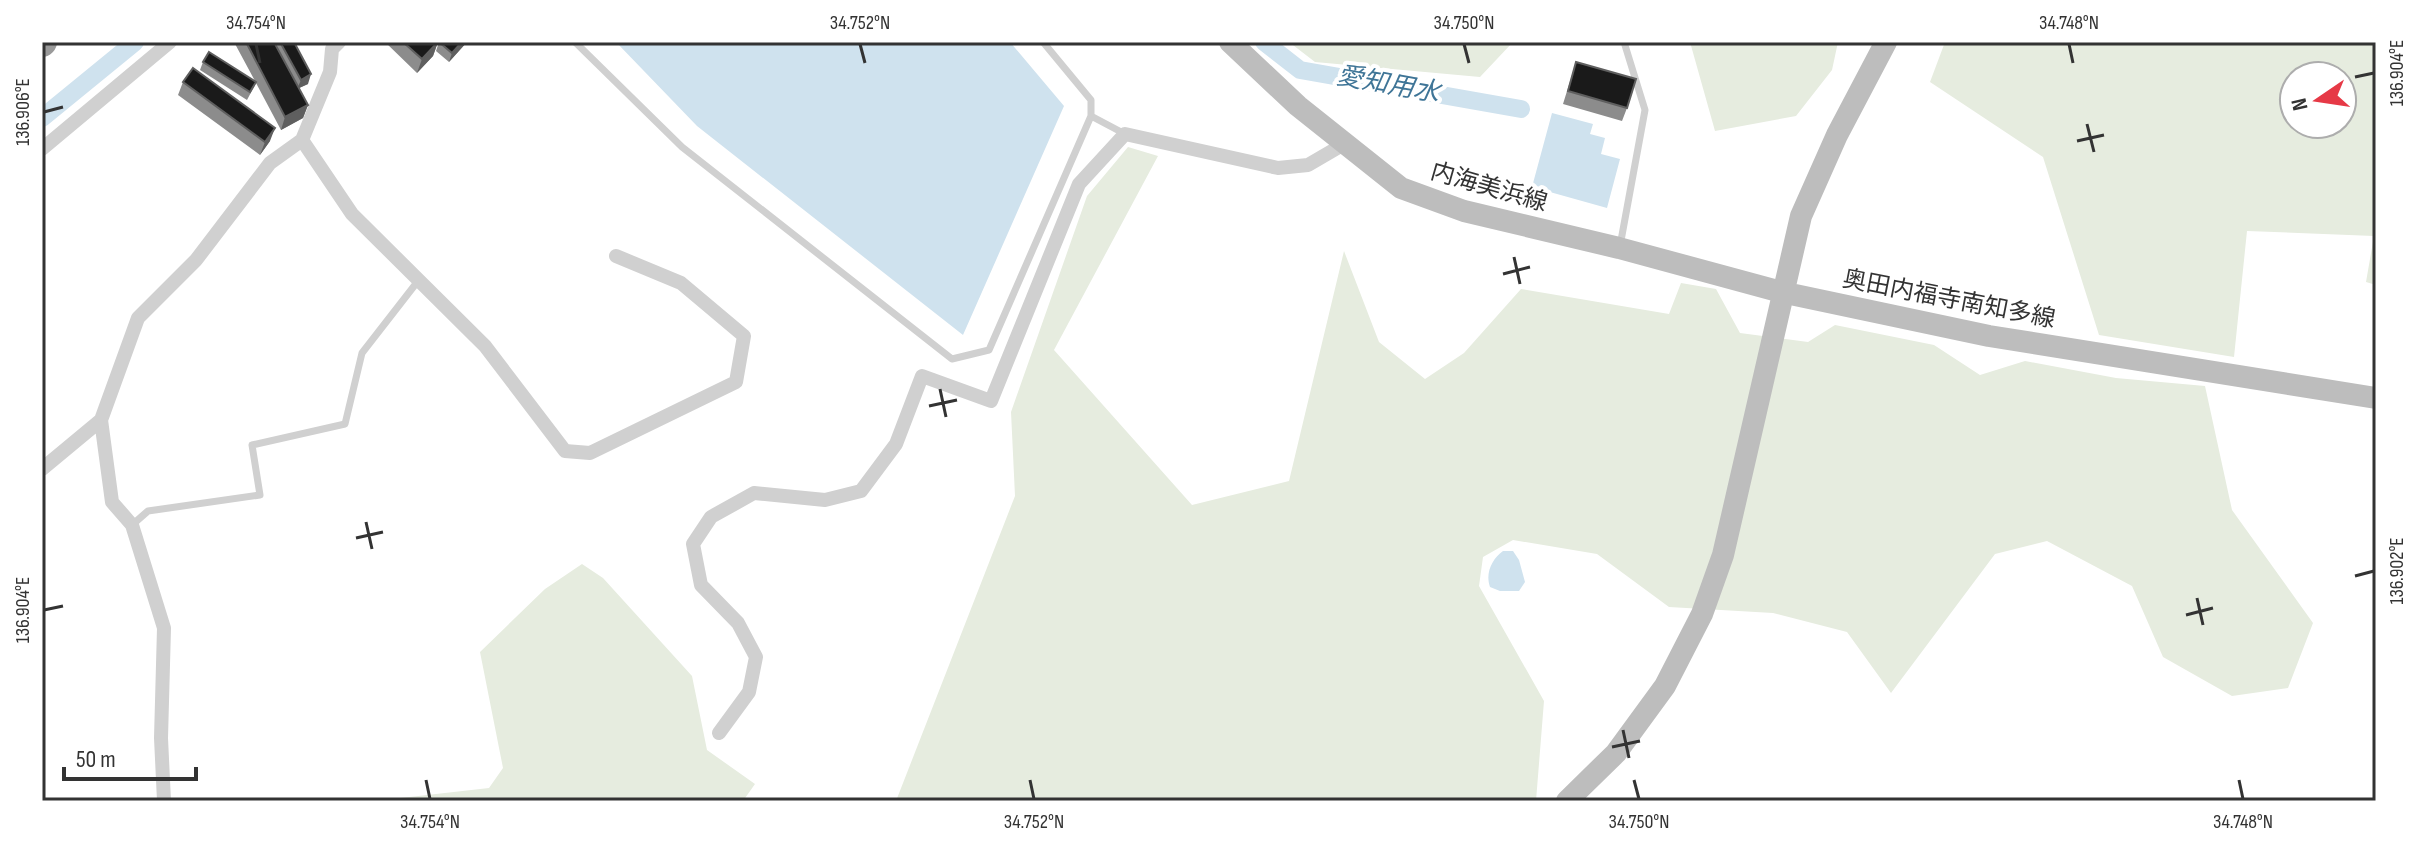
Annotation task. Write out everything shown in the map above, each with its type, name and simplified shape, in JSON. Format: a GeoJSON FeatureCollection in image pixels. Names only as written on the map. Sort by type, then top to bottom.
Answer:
{"type":"FeatureCollection","features":[{"type":"Feature","properties":{"kind":"main road","name":"内海美浜線"},"geometry":{"type":"LineString","coordinates":[[1230,42],[1298,106],[1401,188],[1464,211],[1619,248],[1781,292]]}},
{"type":"Feature","properties":{"kind":"main road"},"geometry":{"type":"LineString","coordinates":[[1567,801],[1616,753],[1665,686],[1702,614],[1723,555],[1781,292],[1801,216],[1837,135],[1886,42]]}},
{"type":"Feature","properties":{"kind":"main road","name":"奥田内福寺南知多線"},"geometry":{"type":"LineString","coordinates":[[1781,292],[1989,336],[2376,398]]}},
{"type":"Feature","properties":{"kind":"street"},"geometry":{"type":"LineString","coordinates":[[42,149],[170,42]]}},
{"type":"Feature","properties":{"kind":"street"},"geometry":{"type":"LineString","coordinates":[[164,801],[161,738],[164,628],[132,525],[112,502],[101,420],[138,318],[196,260],[270,163],[302,140],[330,72],[332,44]]}},
{"type":"Feature","properties":{"kind":"street"},"geometry":{"type":"LineString","coordinates":[[719,733],[749,692],[756,657],[738,623],[701,585],[693,544],[711,517],[754,493],[825,500],[861,491],[896,444],[922,376],[991,401],[1079,184],[1125,134],[1278,168],[1308,165],[1344,144]]}},
{"type":"Feature","properties":{"kind":"street"},"geometry":{"type":"LineString","coordinates":[[302,140],[352,214],[485,346],[565,451],[590,453],[736,382],[744,336],[681,283],[616,256]]}},
{"type":"Feature","properties":{"kind":"street"},"geometry":{"type":"LineString","coordinates":[[42,469],[101,420]]}},
{"type":"Feature","properties":{"kind":"lane"},"geometry":{"type":"LineString","coordinates":[[575,42],[682,147],[952,359],[989,350],[1091,116],[1091,100],[1043,42]]}},
{"type":"Feature","properties":{"kind":"lane"},"geometry":{"type":"LineString","coordinates":[[1619,248],[1645,110],[1624,42]]}},
{"type":"Feature","properties":{"kind":"lane"},"geometry":{"type":"LineString","coordinates":[[1091,116],[1125,134]]}},
{"type":"Feature","properties":{"kind":"lane"},"geometry":{"type":"LineString","coordinates":[[132,525],[148,511],[260,495],[252,445],[345,424],[362,353],[419,279]]}},
{"type":"Feature","properties":{"kind":"shaded area"},"geometry":{"type":"Polygon","coordinates":[[[1289,42],[1513,42],[1480,77],[1315,62],[1289,42]]]}},
{"type":"Feature","properties":{"kind":"shaded area"},"geometry":{"type":"Polygon","coordinates":[[[1690,42],[1838,42],[1832,70],[1796,116],[1715,131],[1690,42]]]}},
{"type":"Feature","properties":{"kind":"shaded area"},"geometry":{"type":"Polygon","coordinates":[[[1945,42],[2376,42],[2376,285],[2366,282],[2374,236],[2247,231],[2234,357],[2099,335],[2043,157],[1930,82],[1945,42]]]}},
{"type":"Feature","properties":{"kind":"shaded area"},"geometry":{"type":"Polygon","coordinates":[[[1128,147],[1158,156],[1054,350],[1192,505],[1289,481],[1344,251],[1379,342],[1425,379],[1464,353],[1521,289],[1669,314],[1681,283],[1716,289],[1740,333],[1808,342],[1835,325],[1934,345],[1980,375],[2025,361],[2116,378],[2205,386],[2232,510],[2313,623],[2288,688],[2232,696],[2163,657],[2132,586],[2047,541],[1995,554],[1891,693],[1847,632],[1773,613],[1669,607],[1597,554],[1513,540],[1483,557],[1479,586],[1544,701],[1536,801],[896,801],[1015,496],[1011,412],[1087,196],[1128,147]]]}},
{"type":"Feature","properties":{"kind":"shaded area"},"geometry":{"type":"Polygon","coordinates":[[[582,564],[603,578],[692,676],[707,750],[755,784],[743,801],[374,801],[489,788],[503,768],[480,652],[545,589],[582,564]]]}},
{"type":"Feature","properties":{"kind":"water"},"geometry":{"type":"Polygon","coordinates":[[[616,42],[1010,42],[1064,106],[963,335],[697,126],[616,42]]]}},
{"type":"Feature","properties":{"kind":"water"},"geometry":{"type":"Polygon","coordinates":[[[1552,113],[1593,124],[1590,134],[1605,138],[1601,154],[1620,159],[1607,208],[1532,187],[1552,113]]]}},
{"type":"Feature","properties":{"kind":"water"},"geometry":{"type":"Polygon","coordinates":[[[1503,551],[1513,551],[1519,560],[1525,582],[1519,591],[1500,591],[1490,587],[1490,567],[1503,551]]]}},
{"type":"Feature","properties":{"kind":"building"},"geometry":{"type":"Polygon","coordinates":[[[246,42],[274,42],[308,105],[285,117],[246,42]]]}},
{"type":"Feature","properties":{"kind":"building"},"geometry":{"type":"Polygon","coordinates":[[[280,42],[294,42],[311,74],[301,80],[280,42]]]}},
{"type":"Feature","properties":{"kind":"building"},"geometry":{"type":"Polygon","coordinates":[[[403,42],[438,42],[422,59],[403,42]]]}},
{"type":"Feature","properties":{"kind":"building"},"geometry":{"type":"Polygon","coordinates":[[[439,42],[462,42],[452,53],[439,42]]]}},
{"type":"Feature","properties":{"kind":"building"},"geometry":{"type":"Polygon","coordinates":[[[209,52],[256,82],[250,92],[203,62],[209,52]]]}},
{"type":"Feature","properties":{"kind":"building"},"geometry":{"type":"Polygon","coordinates":[[[1576,62],[1636,79],[1627,108],[1568,91],[1576,62]]]}},
{"type":"Feature","properties":{"kind":"building"},"geometry":{"type":"Polygon","coordinates":[[[193,68],[275,128],[265,142],[183,82],[193,68]]]}},
{"type":"Feature","properties":{"kind":"waterway","name":"愛知用水"},"geometry":{"type":"LineString","coordinates":[[42,118],[135,42]]}},
{"type":"Feature","properties":{"kind":"waterway","name":"愛知用水"},"geometry":{"type":"LineString","coordinates":[[1264,42],[1300,70],[1521,109]]}}]}
